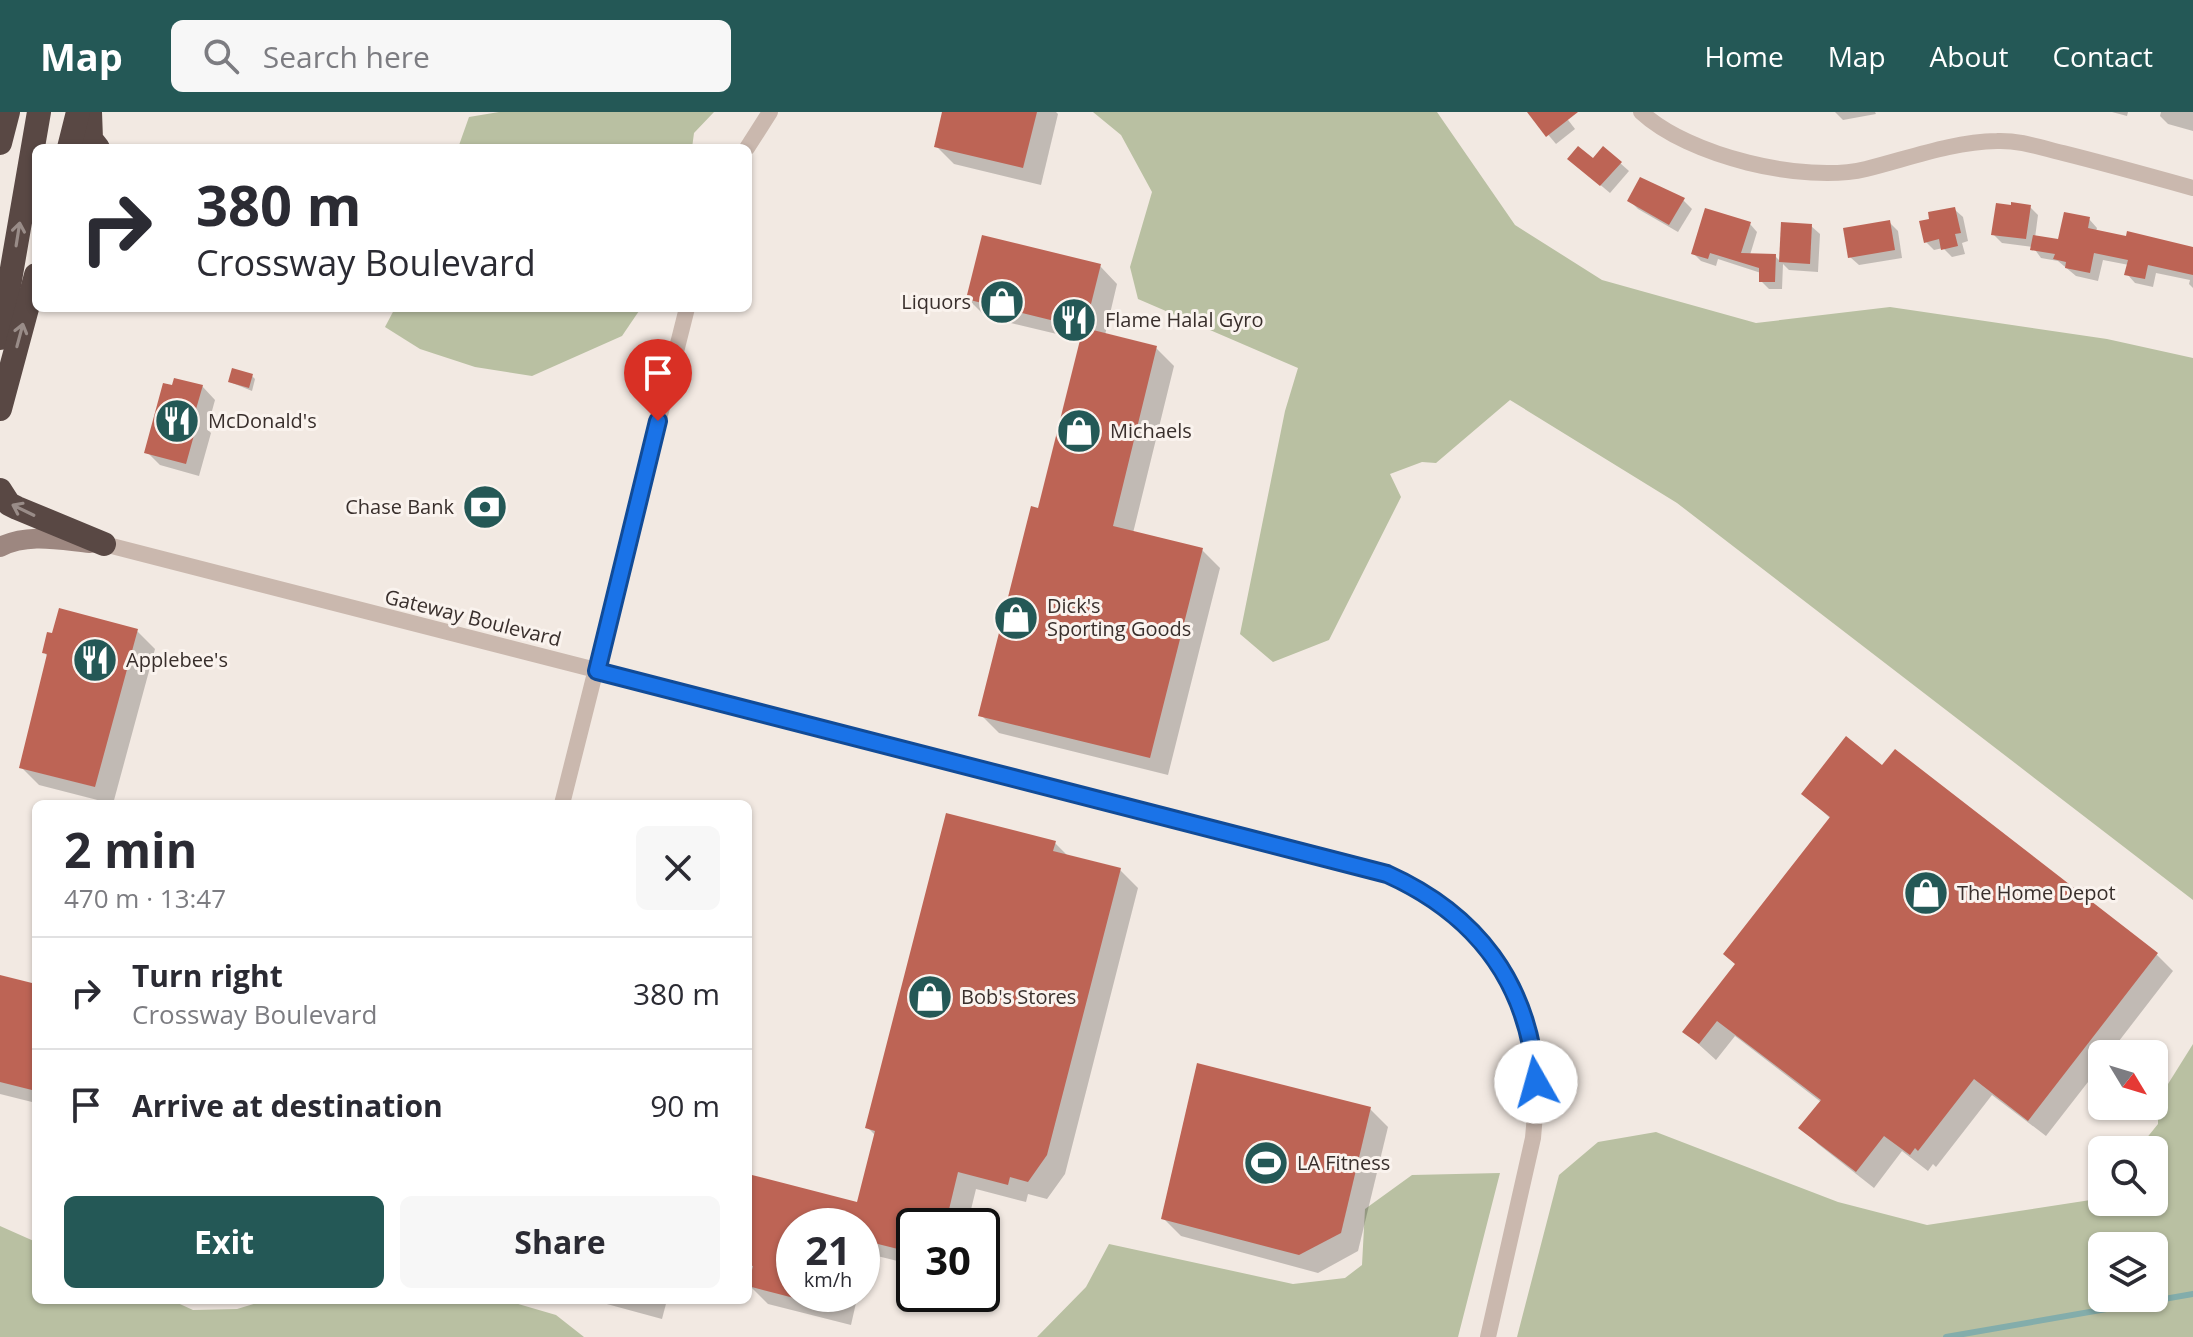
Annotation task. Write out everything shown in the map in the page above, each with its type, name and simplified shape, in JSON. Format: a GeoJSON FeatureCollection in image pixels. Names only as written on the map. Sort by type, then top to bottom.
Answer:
{"type":"FeatureCollection","features":[{"type":"Feature","properties":{"kind":"highway"},"geometry":{"type":"LineString","coordinates":[[0,143],[8,112]]}},
{"type":"Feature","properties":{"kind":"highway"},"geometry":{"type":"LineString","coordinates":[[33,144],[39,112]]}},
{"type":"Feature","properties":{"kind":"highway"},"geometry":{"type":"LineString","coordinates":[[70,144],[78,112]]}},
{"type":"Feature","properties":{"kind":"highway"},"geometry":{"type":"LineString","coordinates":[[90,112],[91,139],[95,144]]}},
{"type":"Feature","properties":{"kind":"highway"},"geometry":{"type":"LineString","coordinates":[[0,338],[32,153]]}},
{"type":"Feature","properties":{"kind":"highway"},"geometry":{"type":"LineString","coordinates":[[0,434],[2,402],[32,290]]}},
{"type":"Feature","properties":{"kind":"highway"},"geometry":{"type":"LineString","coordinates":[[0,490],[9,504],[104,544]]}},
{"type":"Feature","properties":{"kind":"main road"},"geometry":{"type":"LineString","coordinates":[[0,547],[33,538],[104,544]]}},
{"type":"Feature","properties":{"kind":"street"},"geometry":{"type":"LineString","coordinates":[[750,144],[770,112]]}},
{"type":"Feature","properties":{"kind":"street"},"geometry":{"type":"LineString","coordinates":[[1641,112],[1681,139],[1736,160],[1781,170],[1863,169],[1926,152],[1999,140],[2193,188]]}},
{"type":"Feature","properties":{"kind":"street"},"geometry":{"type":"LineString","coordinates":[[563,800],[686,312]]}},
{"type":"Feature","properties":{"kind":"street","name":"Gateway Boulevard"},"geometry":{"type":"LineString","coordinates":[[104,544],[1366,867],[1408,884],[1449,909],[1486,946],[1513,988],[1523,1011],[1534,1054],[1536,1108],[1533,1138],[1488,1337]]}},
{"type":"Feature","properties":{"kind":"green space"},"geometry":{"type":"Polygon","coordinates":[[[499,112],[714,112],[694,133],[693,144],[459,144],[469,117],[499,112]]]}},
{"type":"Feature","properties":{"kind":"green space"},"geometry":{"type":"Polygon","coordinates":[[[1093,112],[1437,112],[1515,225],[1602,280],[1756,323],[1890,307],[2107,339],[2193,358],[2193,900],[1677,503],[1510,400],[1436,463],[1422,462],[1390,474],[1401,497],[1329,640],[1273,662],[1240,634],[1285,411],[1298,368],[1138,299],[1130,267],[1152,192],[1121,135],[1093,112]]]}},
{"type":"Feature","properties":{"kind":"green space"},"geometry":{"type":"Polygon","coordinates":[[[393,312],[638,312],[622,336],[532,376],[475,367],[420,349],[385,327],[393,312]]]}},
{"type":"Feature","properties":{"kind":"green space"},"geometry":{"type":"Polygon","coordinates":[[[2193,1044],[2193,1337],[1517,1337],[1559,1175],[1598,1142],[1656,1132],[1838,1202],[1927,1225],[2088,1200],[2088,1216],[2168,1216],[2168,1136],[2148,1136],[2158,1120],[2168,1120],[2168,1084],[2193,1044]]]}},
{"type":"Feature","properties":{"kind":"green space"},"geometry":{"type":"Polygon","coordinates":[[[1500,1173],[1458,1337],[1037,1337],[1086,1287],[1109,1244],[1293,1284],[1345,1278],[1362,1265],[1365,1209],[1412,1175],[1500,1173]]]}},
{"type":"Feature","properties":{"kind":"green space"},"geometry":{"type":"Polygon","coordinates":[[[0,1226],[32,1240],[32,1304],[180,1304],[193,1310],[237,1309],[254,1304],[519,1304],[556,1315],[584,1337],[0,1337],[0,1226]]]}},
{"type":"Feature","properties":{"kind":"building"},"geometry":{"type":"Polygon","coordinates":[[[942,112],[1037,112],[1023,168],[934,147],[942,112]]]}},
{"type":"Feature","properties":{"kind":"building"},"geometry":{"type":"Polygon","coordinates":[[[1527,112],[1578,112],[1546,137],[1527,112]]]}},
{"type":"Feature","properties":{"kind":"building"},"geometry":{"type":"Polygon","coordinates":[[[1578,146],[1593,158],[1603,146],[1622,162],[1600,186],[1567,159],[1578,146]]]}},
{"type":"Feature","properties":{"kind":"building"},"geometry":{"type":"Polygon","coordinates":[[[1640,177],[1685,198],[1669,225],[1627,201],[1640,177]]]}},
{"type":"Feature","properties":{"kind":"building"},"geometry":{"type":"Polygon","coordinates":[[[2011,202],[2031,205],[2026,239],[1991,235],[1996,203],[2011,205],[2011,202]]]}},
{"type":"Feature","properties":{"kind":"building"},"geometry":{"type":"Polygon","coordinates":[[[1955,207],[1961,233],[1955,234],[1958,246],[1941,250],[1939,239],[1924,243],[1919,221],[1929,219],[1928,212],[1955,207]]]}},
{"type":"Feature","properties":{"kind":"building"},"geometry":{"type":"Polygon","coordinates":[[[1705,208],[1751,222],[1741,253],[1776,254],[1775,282],[1759,282],[1759,268],[1710,253],[1708,259],[1691,254],[1705,208]]]}},
{"type":"Feature","properties":{"kind":"building"},"geometry":{"type":"Polygon","coordinates":[[[2064,212],[2090,217],[2088,228],[2126,236],[2127,231],[2193,247],[2193,275],[2148,265],[2145,279],[2124,275],[2128,260],[2094,253],[2090,273],[2065,268],[2066,262],[2053,259],[2055,254],[2030,250],[2033,235],[2058,239],[2064,212]]]}},
{"type":"Feature","properties":{"kind":"building"},"geometry":{"type":"Polygon","coordinates":[[[1890,220],[1895,250],[1848,258],[1843,228],[1890,220]]]}},
{"type":"Feature","properties":{"kind":"building"},"geometry":{"type":"Polygon","coordinates":[[[1781,222],[1812,224],[1810,264],[1779,262],[1781,222]]]}},
{"type":"Feature","properties":{"kind":"building"},"geometry":{"type":"Polygon","coordinates":[[[982,235],[1101,264],[1085,328],[1157,346],[1113,526],[1203,548],[1150,758],[978,716],[1031,506],[1038,508],[1083,328],[966,299],[982,235]]]}},
{"type":"Feature","properties":{"kind":"building"},"geometry":{"type":"Polygon","coordinates":[[[232,368],[253,374],[249,388],[228,382],[232,368]]]}},
{"type":"Feature","properties":{"kind":"building","name":"McDonald's"},"geometry":{"type":"Polygon","coordinates":[[[174,378],[203,385],[194,416],[199,417],[186,464],[144,453],[163,383],[172,385],[174,378]]]}},
{"type":"Feature","properties":{"kind":"building"},"geometry":{"type":"Polygon","coordinates":[[[59,608],[138,629],[95,787],[19,768],[47,654],[42,653],[47,632],[52,633],[59,608]]]}},
{"type":"Feature","properties":{"kind":"building","name":"The Home Depot"},"geometry":{"type":"Polygon","coordinates":[[[1846,736],[1882,765],[1895,749],[2158,953],[2028,1121],[1974,1079],[1918,1151],[1915,1148],[1910,1155],[1884,1136],[1856,1172],[1798,1128],[1821,1100],[1717,1021],[1699,1044],[1682,1032],[1735,964],[1723,954],[1830,817],[1801,794],[1846,736]]]}},
{"type":"Feature","properties":{"kind":"building"},"geometry":{"type":"Polygon","coordinates":[[[946,813],[1056,841],[1053,851],[1121,868],[1047,1155],[1028,1182],[1010,1177],[1008,1185],[958,1172],[949,1208],[896,1208],[896,1248],[880,1244],[880,1208],[776,1208],[776,1293],[752,1287],[752,1175],[857,1202],[875,1131],[865,1128],[946,813]]]}},
{"type":"Feature","properties":{"kind":"building"},"geometry":{"type":"Polygon","coordinates":[[[0,975],[32,983],[32,1090],[0,1082],[0,975]]]}},
{"type":"Feature","properties":{"kind":"building","name":"LA Fitness"},"geometry":{"type":"Polygon","coordinates":[[[1197,1063],[1371,1107],[1341,1233],[1299,1255],[1161,1219],[1197,1063]]]}},
{"type":"Feature","properties":{"kind":"waterway"},"geometry":{"type":"LineString","coordinates":[[1946,1337],[2193,1294]]}},
{"type":"Feature","properties":{"kind":"place","name":"Liquors"},"geometry":{"type":"Point","coordinates":[1002,302]}},
{"type":"Feature","properties":{"kind":"place","name":"Flame Halal Gyro"},"geometry":{"type":"Point","coordinates":[1074,320]}},
{"type":"Feature","properties":{"kind":"place","name":"McDonald's"},"geometry":{"type":"Point","coordinates":[177,421]}},
{"type":"Feature","properties":{"kind":"place","name":"Michaels"},"geometry":{"type":"Point","coordinates":[1079,431]}},
{"type":"Feature","properties":{"kind":"place","name":"Chase Bank"},"geometry":{"type":"Point","coordinates":[485,507]}},
{"type":"Feature","properties":{"kind":"place","name":"Dick's Sporting Goods"},"geometry":{"type":"Point","coordinates":[1016,618]}},
{"type":"Feature","properties":{"kind":"place","name":"Applebee's"},"geometry":{"type":"Point","coordinates":[95,660]}},
{"type":"Feature","properties":{"kind":"place","name":"The Home Depot"},"geometry":{"type":"Point","coordinates":[1926,893]}},
{"type":"Feature","properties":{"kind":"place","name":"Bob's Stores"},"geometry":{"type":"Point","coordinates":[930,997]}},
{"type":"Feature","properties":{"kind":"place","name":"LA Fitness"},"geometry":{"type":"Point","coordinates":[1266,1163]}},
{"type":"Feature","properties":{"kind":"route"},"geometry":{"type":"LineString","coordinates":[[658,421],[597,671],[1387,874],[1449,909],[1486,946],[1513,988],[1523,1011],[1534,1054],[1536,1082]]}}]}
